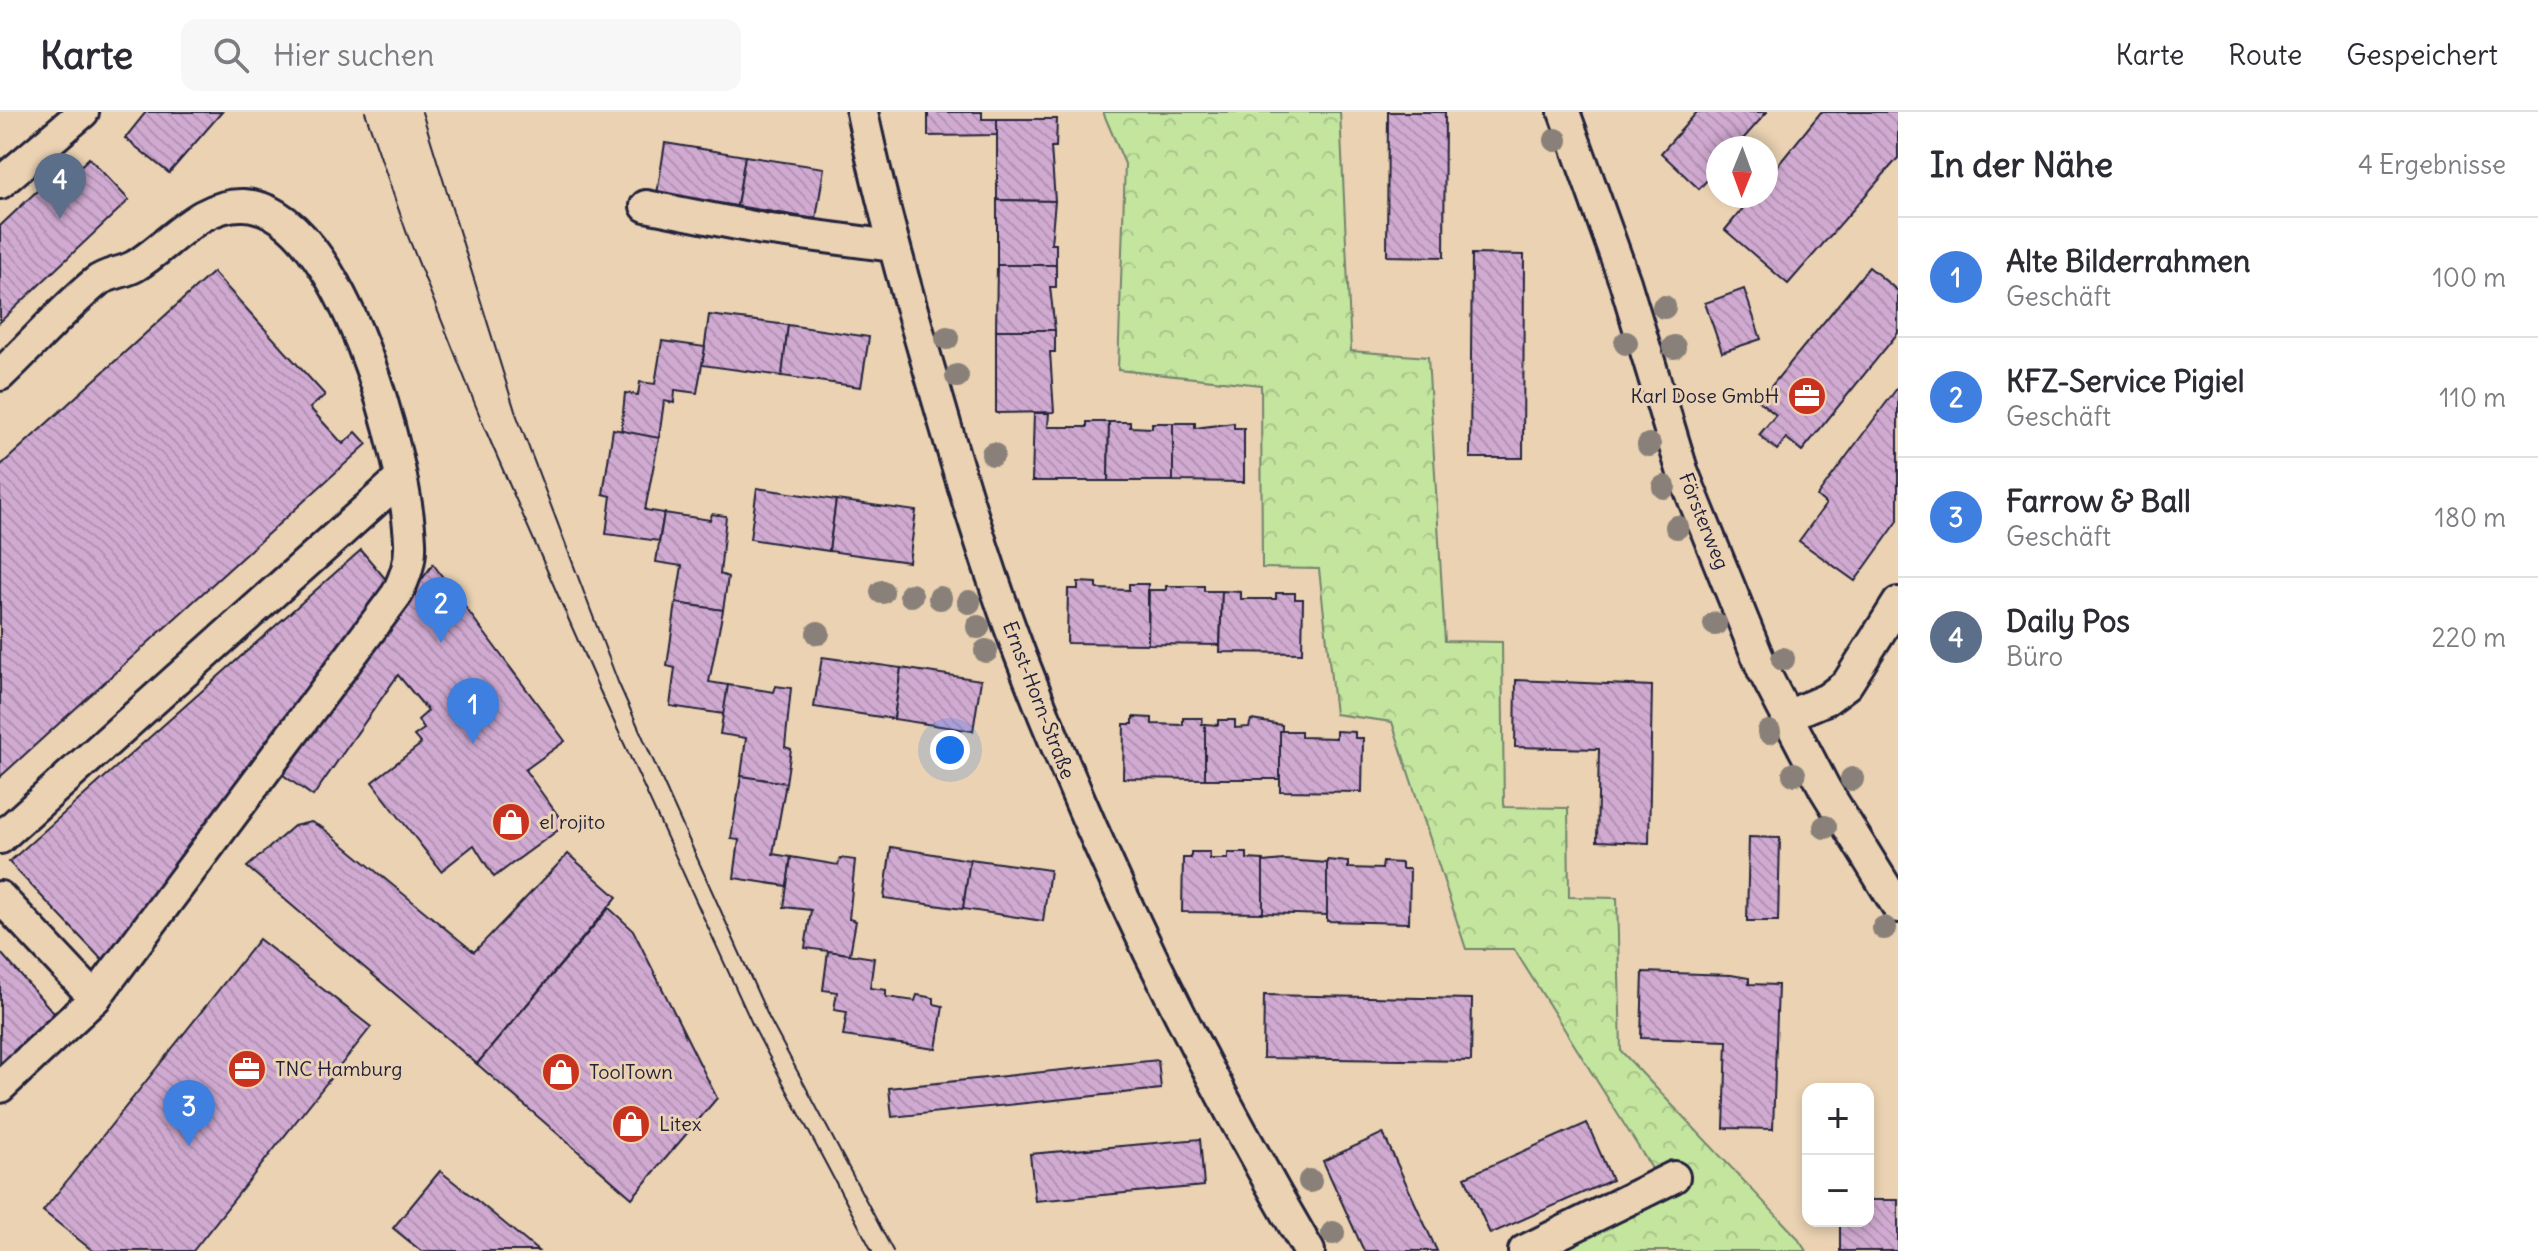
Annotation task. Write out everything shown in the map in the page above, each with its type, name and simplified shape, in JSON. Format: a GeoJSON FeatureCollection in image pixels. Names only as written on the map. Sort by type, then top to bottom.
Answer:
{"type":"FeatureCollection","features":[{"type":"Feature","properties":{"kind":"street"},"geometry":{"type":"LineString","coordinates":[[0,183],[83,112]]}},
{"type":"Feature","properties":{"kind":"street","name":"Ernst-Horn-Straße"},"geometry":{"type":"LineString","coordinates":[[862,112],[893,246],[965,494],[1055,743],[1182,1018],[1309,1251]]}},
{"type":"Feature","properties":{"kind":"street","name":"Försterweg"},"geometry":{"type":"LineString","coordinates":[[1564,112],[1625,282],[1683,473],[1763,670],[1825,789],[1898,907]]}},
{"type":"Feature","properties":{"kind":"street"},"geometry":{"type":"LineString","coordinates":[[0,375],[99,279],[133,267],[205,214],[225,206],[247,205],[267,210],[288,223],[309,246],[336,285],[379,387],[401,478],[410,543],[408,572],[397,594],[95,998],[0,1087]]}},
{"type":"Feature","properties":{"kind":"street"},"geometry":{"type":"LineString","coordinates":[[646,206],[763,229],[893,246]]}},
{"type":"Feature","properties":{"kind":"street"},"geometry":{"type":"LineString","coordinates":[[0,838],[401,478]]}},
{"type":"Feature","properties":{"kind":"street"},"geometry":{"type":"LineString","coordinates":[[1787,716],[1827,699],[1847,684],[1898,603]]}},
{"type":"Feature","properties":{"kind":"street"},"geometry":{"type":"LineString","coordinates":[[0,897],[95,998]]}},
{"type":"Feature","properties":{"kind":"street"},"geometry":{"type":"LineString","coordinates":[[1524,1251],[1674,1177]]}},
{"type":"Feature","properties":{"kind":"green space"},"geometry":{"type":"Polygon","coordinates":[[[1103,112],[1340,112],[1351,351],[1428,357],[1445,641],[1502,642],[1504,807],[1568,808],[1569,897],[1617,898],[1621,1051],[1796,1236],[1806,1251],[1538,1251],[1663,1186],[1514,949],[1466,949],[1392,722],[1335,714],[1319,569],[1262,568],[1261,385],[1118,370],[1125,164],[1103,112]]]}},
{"type":"Feature","properties":{"kind":"building"},"geometry":{"type":"Polygon","coordinates":[[[146,112],[222,112],[169,173],[125,138],[146,112]]]}},
{"type":"Feature","properties":{"kind":"building"},"geometry":{"type":"Polygon","coordinates":[[[928,112],[982,112],[982,119],[997,119],[997,135],[928,136],[928,112]]]}},
{"type":"Feature","properties":{"kind":"building"},"geometry":{"type":"Polygon","coordinates":[[[1388,112],[1445,112],[1444,257],[1387,256],[1388,112]]]}},
{"type":"Feature","properties":{"kind":"building"},"geometry":{"type":"Polygon","coordinates":[[[1697,112],[1767,112],[1746,136],[1706,136],[1706,181],[1699,189],[1661,153],[1697,112]]]}},
{"type":"Feature","properties":{"kind":"building"},"geometry":{"type":"Polygon","coordinates":[[[1821,112],[1898,112],[1898,158],[1788,284],[1725,230],[1743,208],[1778,208],[1778,165],[1821,112]]]}},
{"type":"Feature","properties":{"kind":"building"},"geometry":{"type":"Polygon","coordinates":[[[997,119],[1057,119],[1056,147],[1051,147],[1055,201],[997,200],[997,119]]]}},
{"type":"Feature","properties":{"kind":"building"},"geometry":{"type":"Polygon","coordinates":[[[665,143],[745,156],[737,206],[657,194],[665,143]]]}},
{"type":"Feature","properties":{"kind":"building"},"geometry":{"type":"Polygon","coordinates":[[[745,156],[824,168],[816,219],[737,206],[745,156]]]}},
{"type":"Feature","properties":{"kind":"building"},"geometry":{"type":"Polygon","coordinates":[[[89,158],[129,200],[0,322],[0,226],[59,170],[67,179],[89,158]]]}},
{"type":"Feature","properties":{"kind":"building"},"geometry":{"type":"Polygon","coordinates":[[[997,200],[1055,201],[1051,244],[1056,244],[1056,265],[997,265],[997,200]]]}},
{"type":"Feature","properties":{"kind":"building"},"geometry":{"type":"Polygon","coordinates":[[[1472,254],[1524,255],[1523,458],[1470,458],[1472,254]]]}},
{"type":"Feature","properties":{"kind":"building"},"geometry":{"type":"Polygon","coordinates":[[[997,265],[1056,265],[1056,287],[1050,287],[1055,330],[996,330],[997,265]]]}},
{"type":"Feature","properties":{"kind":"building"},"geometry":{"type":"Polygon","coordinates":[[[1869,267],[1898,291],[1898,333],[1802,451],[1786,438],[1777,450],[1759,435],[1776,415],[1759,401],[1869,267]]]}},
{"type":"Feature","properties":{"kind":"building"},"geometry":{"type":"Polygon","coordinates":[[[213,272],[325,395],[310,408],[343,444],[356,432],[367,444],[0,777],[0,466],[213,272]]]}},
{"type":"Feature","properties":{"kind":"building"},"geometry":{"type":"Polygon","coordinates":[[[1744,289],[1761,339],[1722,352],[1705,303],[1744,289]]]}},
{"type":"Feature","properties":{"kind":"building"},"geometry":{"type":"Polygon","coordinates":[[[709,315],[788,325],[782,376],[702,365],[709,315]]]}},
{"type":"Feature","properties":{"kind":"building"},"geometry":{"type":"Polygon","coordinates":[[[788,325],[869,337],[861,387],[782,376],[788,325]]]}},
{"type":"Feature","properties":{"kind":"building"},"geometry":{"type":"Polygon","coordinates":[[[996,330],[1055,330],[1055,352],[1050,352],[1054,412],[996,413],[996,330]]]}},
{"type":"Feature","properties":{"kind":"building"},"geometry":{"type":"Polygon","coordinates":[[[662,341],[705,347],[697,393],[675,390],[674,403],[664,401],[659,438],[621,433],[625,393],[638,395],[640,382],[655,384],[662,341]]]}},
{"type":"Feature","properties":{"kind":"building"},"geometry":{"type":"Polygon","coordinates":[[[1898,387],[1898,521],[1855,581],[1799,541],[1826,504],[1817,496],[1898,387]]]}},
{"type":"Feature","properties":{"kind":"building"},"geometry":{"type":"Polygon","coordinates":[[[1034,413],[1049,413],[1048,427],[1087,427],[1087,422],[1109,422],[1108,481],[1032,481],[1034,413]]]}},
{"type":"Feature","properties":{"kind":"building"},"geometry":{"type":"Polygon","coordinates":[[[1109,422],[1130,422],[1130,427],[1152,428],[1152,423],[1173,423],[1173,481],[1108,481],[1109,422]]]}},
{"type":"Feature","properties":{"kind":"building"},"geometry":{"type":"Polygon","coordinates":[[[1173,423],[1195,423],[1195,428],[1234,423],[1234,428],[1244,428],[1244,482],[1173,481],[1173,423]]]}},
{"type":"Feature","properties":{"kind":"building"},"geometry":{"type":"Polygon","coordinates":[[[613,429],[659,438],[645,510],[664,513],[659,541],[606,534],[611,496],[603,494],[613,429]]]}},
{"type":"Feature","properties":{"kind":"building"},"geometry":{"type":"Polygon","coordinates":[[[757,488],[836,500],[829,551],[750,539],[757,488]]]}},
{"type":"Feature","properties":{"kind":"building"},"geometry":{"type":"Polygon","coordinates":[[[836,500],[916,511],[909,562],[829,551],[836,500]]]}},
{"type":"Feature","properties":{"kind":"building"},"geometry":{"type":"Polygon","coordinates":[[[664,513],[710,520],[712,514],[726,516],[720,574],[728,577],[723,610],[676,603],[682,566],[656,562],[664,513]]]}},
{"type":"Feature","properties":{"kind":"building"},"geometry":{"type":"Polygon","coordinates":[[[361,550],[394,589],[104,962],[9,862],[361,550]]]}},
{"type":"Feature","properties":{"kind":"building"},"geometry":{"type":"Polygon","coordinates":[[[433,564],[565,741],[525,770],[565,825],[494,877],[474,845],[441,871],[372,782],[421,744],[414,736],[424,729],[418,720],[428,711],[398,675],[313,796],[283,775],[433,564]]]}},
{"type":"Feature","properties":{"kind":"building"},"geometry":{"type":"Polygon","coordinates":[[[1078,582],[1097,583],[1097,589],[1129,590],[1129,584],[1148,584],[1148,644],[1067,643],[1068,589],[1078,589],[1078,582]]]}},
{"type":"Feature","properties":{"kind":"building"},"geometry":{"type":"Polygon","coordinates":[[[1166,586],[1204,586],[1204,591],[1222,591],[1220,645],[1148,644],[1149,590],[1166,590],[1166,586]]]}},
{"type":"Feature","properties":{"kind":"building"},"geometry":{"type":"Polygon","coordinates":[[[1222,591],[1241,592],[1241,599],[1276,599],[1276,593],[1295,593],[1295,599],[1303,599],[1302,653],[1220,652],[1222,591]]]}},
{"type":"Feature","properties":{"kind":"building"},"geometry":{"type":"Polygon","coordinates":[[[676,603],[723,610],[709,682],[728,685],[724,714],[670,706],[675,668],[667,666],[676,603]]]}},
{"type":"Feature","properties":{"kind":"building"},"geometry":{"type":"Polygon","coordinates":[[[822,657],[901,668],[894,719],[814,707],[822,657]]]}},
{"type":"Feature","properties":{"kind":"building"},"geometry":{"type":"Polygon","coordinates":[[[901,668],[981,680],[973,731],[894,719],[901,668]]]}},
{"type":"Feature","properties":{"kind":"building"},"geometry":{"type":"Polygon","coordinates":[[[1516,680],[1652,686],[1649,843],[1597,841],[1599,749],[1515,747],[1516,680]]]}},
{"type":"Feature","properties":{"kind":"building"},"geometry":{"type":"Polygon","coordinates":[[[728,685],[774,692],[776,686],[791,688],[785,747],[791,749],[786,783],[741,776],[746,738],[720,734],[728,685]]]}},
{"type":"Feature","properties":{"kind":"building"},"geometry":{"type":"Polygon","coordinates":[[[1133,717],[1152,718],[1152,724],[1183,725],[1183,718],[1202,718],[1202,724],[1205,724],[1205,779],[1123,778],[1124,724],[1133,724],[1133,717]]]}},
{"type":"Feature","properties":{"kind":"building"},"geometry":{"type":"Polygon","coordinates":[[[1218,720],[1235,720],[1235,728],[1249,727],[1251,720],[1282,725],[1280,779],[1205,779],[1205,724],[1218,725],[1218,720]]]}},
{"type":"Feature","properties":{"kind":"building"},"geometry":{"type":"Polygon","coordinates":[[[1280,731],[1301,731],[1301,737],[1336,738],[1336,731],[1355,732],[1355,738],[1363,738],[1362,792],[1280,791],[1280,731]]]}},
{"type":"Feature","properties":{"kind":"building"},"geometry":{"type":"Polygon","coordinates":[[[741,776],[786,783],[773,854],[791,857],[787,886],[734,878],[739,840],[731,839],[741,776]]]}},
{"type":"Feature","properties":{"kind":"building"},"geometry":{"type":"Polygon","coordinates":[[[311,822],[323,828],[474,952],[568,854],[617,897],[477,1064],[247,867],[294,826],[311,822]]]}},
{"type":"Feature","properties":{"kind":"building"},"geometry":{"type":"Polygon","coordinates":[[[1749,837],[1780,838],[1778,921],[1747,921],[1749,837]]]}},
{"type":"Feature","properties":{"kind":"building"},"geometry":{"type":"Polygon","coordinates":[[[891,847],[970,860],[963,909],[884,898],[891,847]]]}},
{"type":"Feature","properties":{"kind":"building"},"geometry":{"type":"Polygon","coordinates":[[[1191,852],[1210,852],[1210,859],[1228,859],[1228,853],[1247,853],[1247,859],[1263,860],[1263,913],[1182,912],[1183,858],[1191,858],[1191,852]]]}},
{"type":"Feature","properties":{"kind":"building"},"geometry":{"type":"Polygon","coordinates":[[[791,857],[838,865],[841,858],[855,860],[849,919],[856,921],[850,954],[805,948],[811,910],[784,907],[791,857]]]}},
{"type":"Feature","properties":{"kind":"building"},"geometry":{"type":"Polygon","coordinates":[[[970,859],[1050,870],[1043,921],[963,909],[970,859]]]}},
{"type":"Feature","properties":{"kind":"building"},"geometry":{"type":"Polygon","coordinates":[[[1327,860],[1348,862],[1348,868],[1382,869],[1383,862],[1402,863],[1402,869],[1410,869],[1409,923],[1327,921],[1327,860]]]}},
{"type":"Feature","properties":{"kind":"building"},"geometry":{"type":"Polygon","coordinates":[[[1263,862],[1327,863],[1327,915],[1263,913],[1263,862]]]}},
{"type":"Feature","properties":{"kind":"building"},"geometry":{"type":"Polygon","coordinates":[[[609,908],[633,930],[717,1098],[632,1198],[477,1064],[609,908]]]}},
{"type":"Feature","properties":{"kind":"building"},"geometry":{"type":"Polygon","coordinates":[[[259,939],[371,1027],[193,1251],[93,1251],[43,1211],[259,939]]]}},
{"type":"Feature","properties":{"kind":"building"},"geometry":{"type":"Polygon","coordinates":[[[828,951],[874,958],[870,988],[886,990],[886,997],[915,1001],[917,995],[934,998],[934,1004],[943,1006],[936,1049],[843,1036],[847,1012],[834,1010],[837,992],[823,990],[828,951]]]}},
{"type":"Feature","properties":{"kind":"building"},"geometry":{"type":"Polygon","coordinates":[[[0,952],[61,1021],[0,1077],[0,952]]]}},
{"type":"Feature","properties":{"kind":"building"},"geometry":{"type":"Polygon","coordinates":[[[1643,972],[1731,975],[1749,978],[1749,984],[1778,985],[1773,1129],[1724,1128],[1727,1041],[1641,1038],[1643,972]]]}},
{"type":"Feature","properties":{"kind":"building"},"geometry":{"type":"Polygon","coordinates":[[[1264,995],[1472,999],[1471,1061],[1263,1058],[1264,995]]]}},
{"type":"Feature","properties":{"kind":"building"},"geometry":{"type":"Polygon","coordinates":[[[1158,1060],[1161,1089],[892,1117],[889,1088],[1158,1060]]]}},
{"type":"Feature","properties":{"kind":"building"},"geometry":{"type":"Polygon","coordinates":[[[1587,1123],[1612,1180],[1490,1234],[1465,1177],[1587,1123]]]}},
{"type":"Feature","properties":{"kind":"building"},"geometry":{"type":"Polygon","coordinates":[[[1383,1133],[1437,1251],[1364,1251],[1323,1161],[1383,1133]]]}},
{"type":"Feature","properties":{"kind":"building"},"geometry":{"type":"Polygon","coordinates":[[[1200,1139],[1204,1186],[1035,1201],[1030,1154],[1200,1139]]]}},
{"type":"Feature","properties":{"kind":"building"},"geometry":{"type":"Polygon","coordinates":[[[440,1171],[538,1251],[421,1251],[393,1228],[440,1171]]]}},
{"type":"Feature","properties":{"kind":"building"},"geometry":{"type":"Polygon","coordinates":[[[1874,1200],[1898,1200],[1898,1251],[1840,1251],[1840,1227],[1874,1227],[1874,1200]]]}},
{"type":"Feature","properties":{"kind":"tram line"},"geometry":{"type":"LineString","coordinates":[[365,112],[407,234],[485,429],[600,691],[754,1028],[872,1251]]}},
{"type":"Feature","properties":{"kind":"tram line"},"geometry":{"type":"LineString","coordinates":[[422,112],[515,411],[618,682],[769,1018],[893,1251]]}},
{"type":"Feature","properties":{"kind":"place","name":"Daily Pos"},"geometry":{"type":"Point","coordinates":[60,219]}},
{"type":"Feature","properties":{"kind":"place","name":"Karl Dose GmbH"},"geometry":{"type":"Point","coordinates":[1807,396]}},
{"type":"Feature","properties":{"kind":"place","name":"KFZ-Service Pigiel"},"geometry":{"type":"Point","coordinates":[441,643]}},
{"type":"Feature","properties":{"kind":"place","name":"Alte Bilderrahmen"},"geometry":{"type":"Point","coordinates":[473,744]}},
{"type":"Feature","properties":{"kind":"place","name":"el rojito"},"geometry":{"type":"Point","coordinates":[511,822]}},
{"type":"Feature","properties":{"kind":"place","name":"TNC Hamburg"},"geometry":{"type":"Point","coordinates":[247,1069]}},
{"type":"Feature","properties":{"kind":"place","name":"ToolTown"},"geometry":{"type":"Point","coordinates":[561,1072]}},
{"type":"Feature","properties":{"kind":"place","name":"Litex"},"geometry":{"type":"Point","coordinates":[631,1124]}},
{"type":"Feature","properties":{"kind":"place","name":"Farrow & Ball"},"geometry":{"type":"Point","coordinates":[189,1146]}}]}
